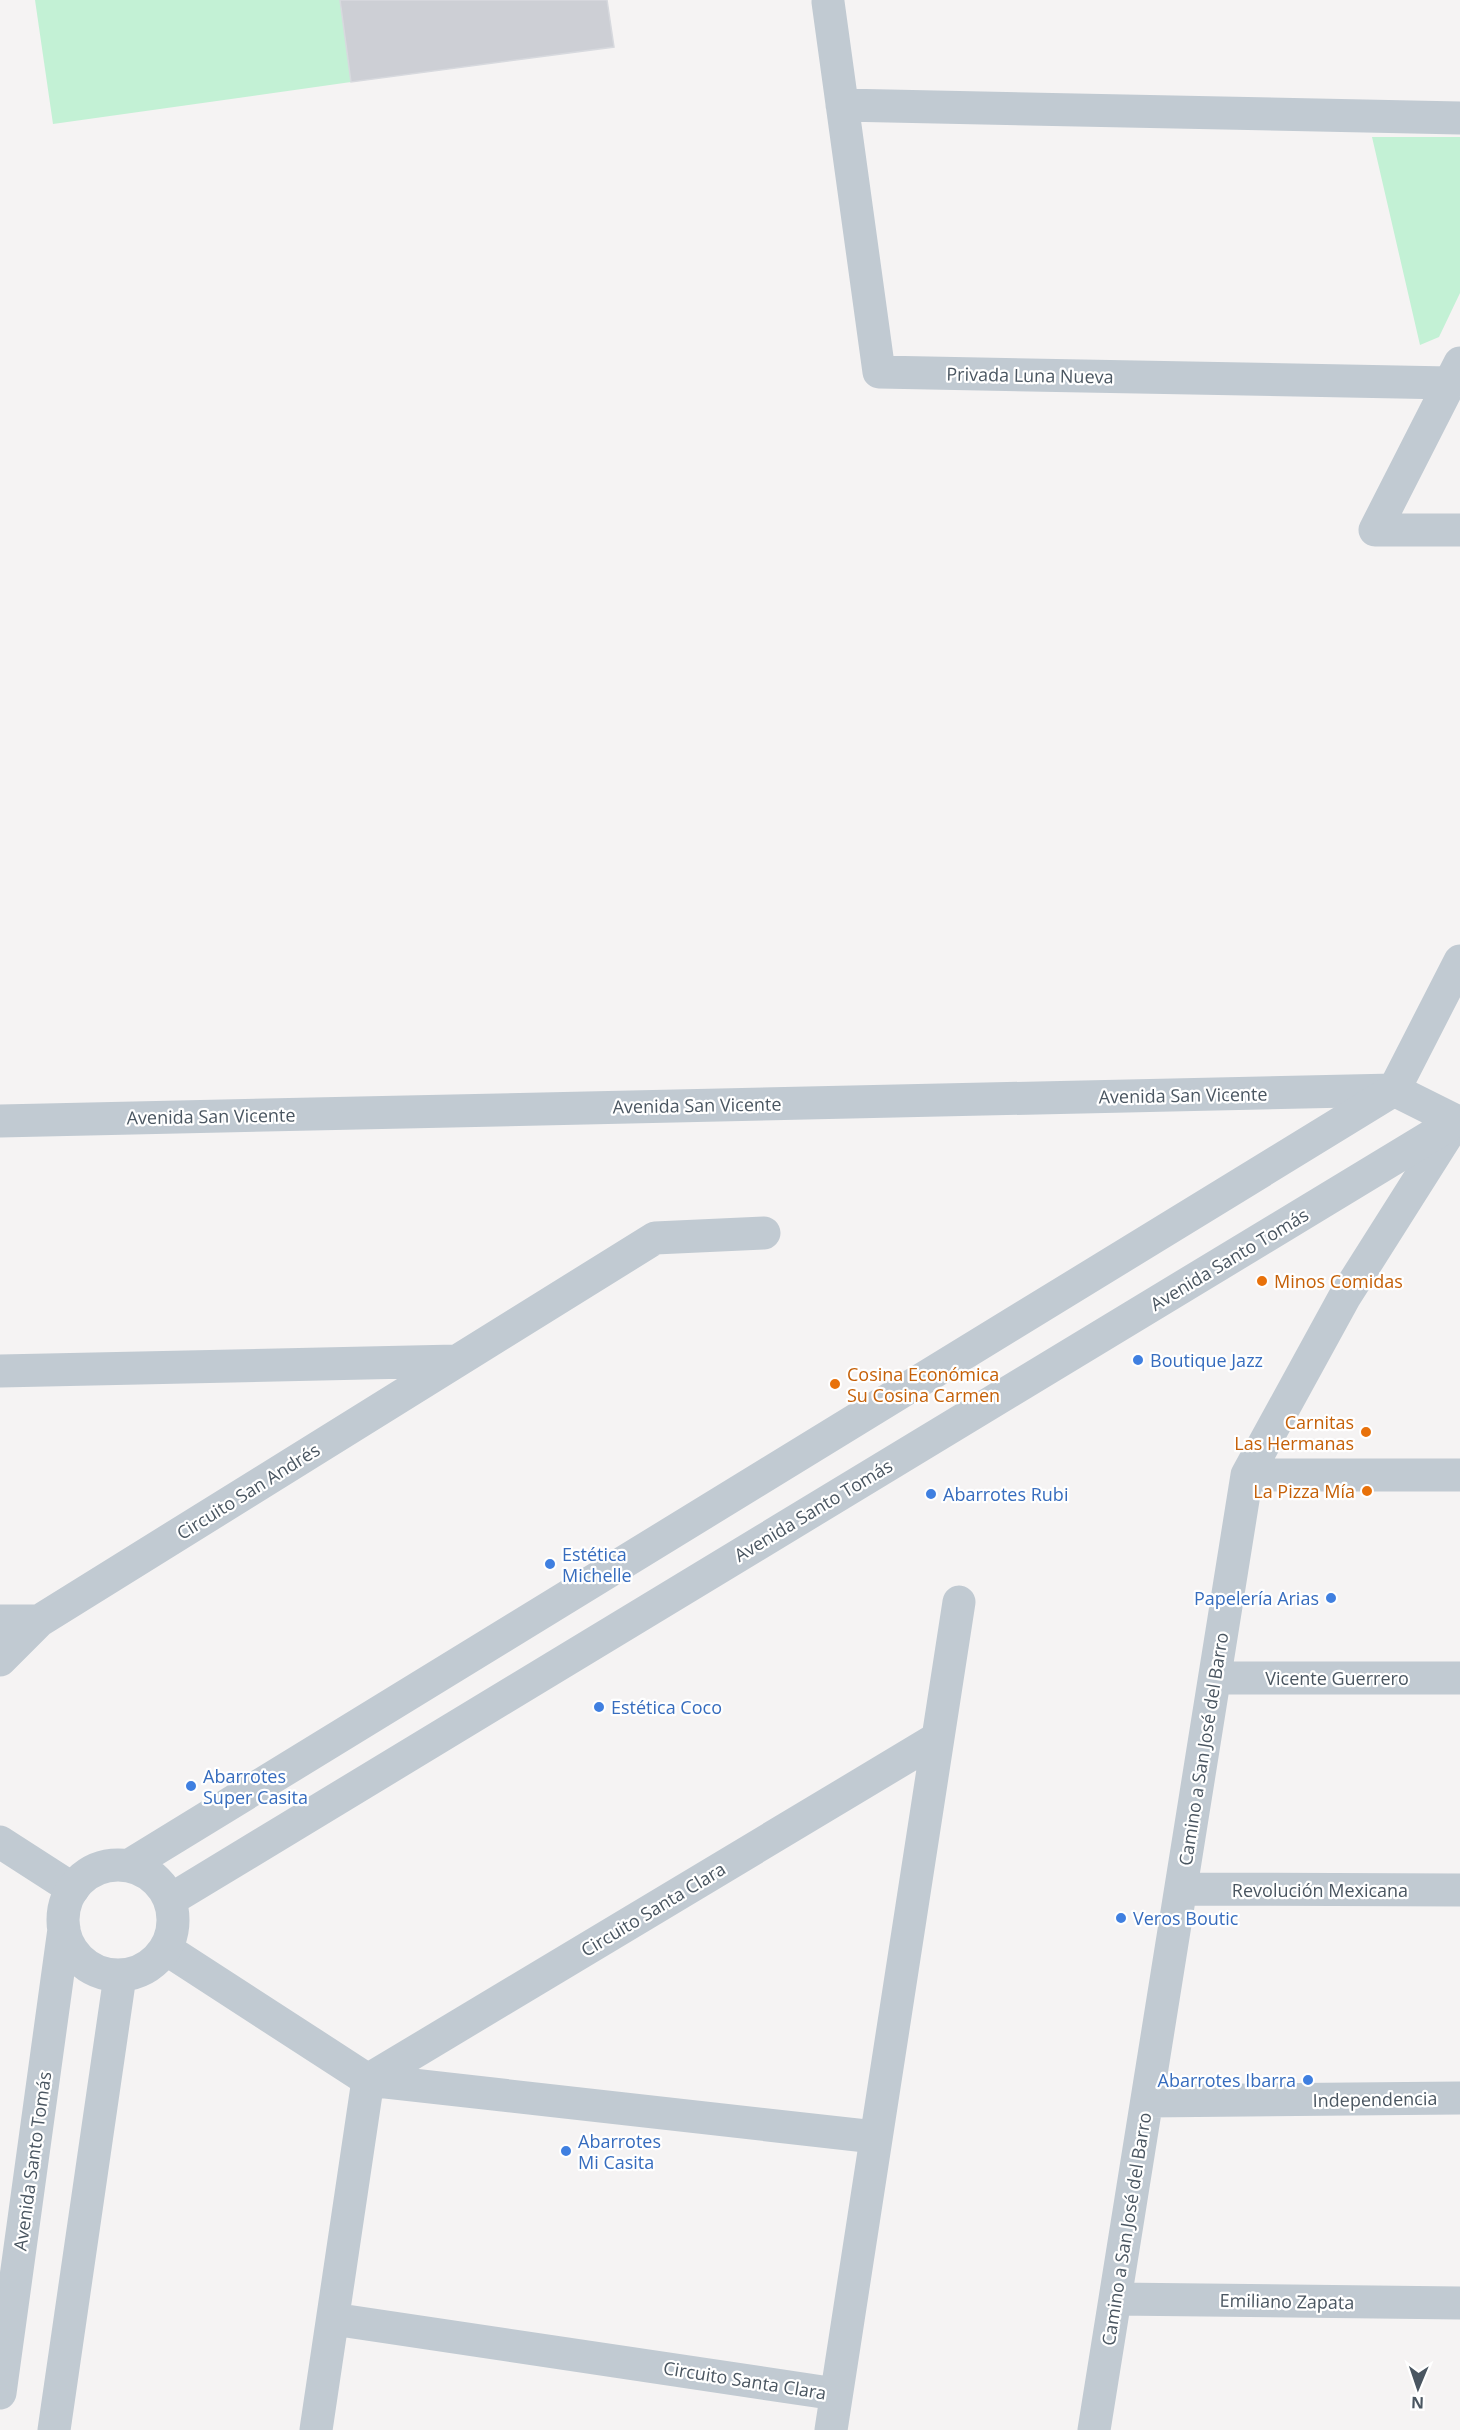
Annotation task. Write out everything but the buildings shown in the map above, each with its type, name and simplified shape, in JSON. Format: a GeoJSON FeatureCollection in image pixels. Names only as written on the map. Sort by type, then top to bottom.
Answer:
{"type":"FeatureCollection","features":[{"type":"Feature","properties":{"kind":"street","name":"Privada Luna Nueva"},"geometry":{"type":"LineString","coordinates":[[828,2],[879,372],[1455,373],[1375,530],[1460,530]]}},
{"type":"Feature","properties":{"kind":"street"},"geometry":{"type":"LineString","coordinates":[[842,105],[1460,118]]}},
{"type":"Feature","properties":{"kind":"street"},"geometry":{"type":"LineString","coordinates":[[128,1866],[146,1873],[161,1885],[170,1900],[174,1917],[172,1933],[166,1949],[144,1969],[120,1976],[100,1972],[88,1965],[66,1940],[64,1929],[66,1901],[84,1877],[98,1869],[128,1866],[1394,1090],[1460,961]]}},
{"type":"Feature","properties":{"kind":"street"},"geometry":{"type":"LineString","coordinates":[[1394,1090],[1458,1117],[1460,1156]]}},
{"type":"Feature","properties":{"kind":"street","name":"Avenida San Vicente"},"geometry":{"type":"LineString","coordinates":[[0,1121],[1394,1090]]}},
{"type":"Feature","properties":{"kind":"street","name":"Camino a San José del Barro"},"geometry":{"type":"LineString","coordinates":[[1094,2430],[1247,1475],[1344,1298],[1458,1117]]}},
{"type":"Feature","properties":{"kind":"street","name":"Avenida Santo Tomás"},"geometry":{"type":"LineString","coordinates":[[170,1900],[1458,1117]]}},
{"type":"Feature","properties":{"kind":"street","name":"Circuito San Andrés"},"geometry":{"type":"LineString","coordinates":[[0,1660],[39,1621],[655,1238],[764,1233]]}},
{"type":"Feature","properties":{"kind":"street"},"geometry":{"type":"LineString","coordinates":[[0,1371],[458,1361]]}},
{"type":"Feature","properties":{"kind":"street"},"geometry":{"type":"LineString","coordinates":[[1247,1475],[1460,1475]]}},
{"type":"Feature","properties":{"kind":"street","name":"Circuito Santa Clara"},"geometry":{"type":"LineString","coordinates":[[831,2430],[959,1602]]}},
{"type":"Feature","properties":{"kind":"street"},"geometry":{"type":"LineString","coordinates":[[0,1621],[39,1621]]}},
{"type":"Feature","properties":{"kind":"street","name":"Vicente Guerrero"},"geometry":{"type":"LineString","coordinates":[[1215,1678],[1460,1678]]}},
{"type":"Feature","properties":{"kind":"street","name":"Circuito Santa Clara"},"geometry":{"type":"LineString","coordinates":[[368,2080],[938,1738]]}},
{"type":"Feature","properties":{"kind":"street"},"geometry":{"type":"LineString","coordinates":[[0,1842],[73,1889]]}},
{"type":"Feature","properties":{"kind":"street","name":"Revolución Mexicana"},"geometry":{"type":"LineString","coordinates":[[1181,1890],[1460,1890]]}},
{"type":"Feature","properties":{"kind":"street","name":"Avenida Santo Tomás"},"geometry":{"type":"LineString","coordinates":[[0,2393],[64,1929]]}},
{"type":"Feature","properties":{"kind":"street"},"geometry":{"type":"LineString","coordinates":[[166,1949],[368,2080],[875,2137]]}},
{"type":"Feature","properties":{"kind":"street"},"geometry":{"type":"LineString","coordinates":[[54,2430],[120,1976]]}},
{"type":"Feature","properties":{"kind":"street"},"geometry":{"type":"LineString","coordinates":[[316,2430],[368,2080]]}},
{"type":"Feature","properties":{"kind":"street","name":"Independencia"},"geometry":{"type":"LineString","coordinates":[[1147,2101],[1460,2098]]}},
{"type":"Feature","properties":{"kind":"street","name":"Emiliano Zapata"},"geometry":{"type":"LineString","coordinates":[[1115,2299],[1460,2303]]}},
{"type":"Feature","properties":{"kind":"street","name":"Circuito Santa Clara"},"geometry":{"type":"LineString","coordinates":[[333,2319],[836,2394]]}},
{"type":"Feature","properties":{"kind":"green space"},"geometry":{"type":"Polygon","coordinates":[[[35,0],[340,0],[351,82],[53,124],[35,0]]]}},
{"type":"Feature","properties":{"kind":"green space"},"geometry":{"type":"Polygon","coordinates":[[[1372,137],[1460,137],[1460,293],[1439,337],[1420,345],[1372,137]]]}},
{"type":"Feature","properties":{"kind":"place","name":"Minos Comidas"},"geometry":{"type":"Point","coordinates":[1262,1281]}},
{"type":"Feature","properties":{"kind":"place","name":"Boutique Jazz"},"geometry":{"type":"Point","coordinates":[1138,1360]}},
{"type":"Feature","properties":{"kind":"place","name":"Cosina Económica Su Cosina Carmen"},"geometry":{"type":"Point","coordinates":[835,1384]}},
{"type":"Feature","properties":{"kind":"place","name":"Carnitas Las Hermanas"},"geometry":{"type":"Point","coordinates":[1366,1432]}},
{"type":"Feature","properties":{"kind":"place","name":"La Pizza Mía"},"geometry":{"type":"Point","coordinates":[1367,1491]}},
{"type":"Feature","properties":{"kind":"place","name":"Abarrotes Rubi"},"geometry":{"type":"Point","coordinates":[931,1494]}},
{"type":"Feature","properties":{"kind":"place","name":"Estética Michelle"},"geometry":{"type":"Point","coordinates":[550,1564]}},
{"type":"Feature","properties":{"kind":"place","name":"Papelería Arias"},"geometry":{"type":"Point","coordinates":[1331,1598]}},
{"type":"Feature","properties":{"kind":"place","name":"Estética Coco"},"geometry":{"type":"Point","coordinates":[599,1707]}},
{"type":"Feature","properties":{"kind":"place","name":"Abarrotes Super Casita"},"geometry":{"type":"Point","coordinates":[191,1786]}},
{"type":"Feature","properties":{"kind":"place","name":"Veros Boutic"},"geometry":{"type":"Point","coordinates":[1121,1918]}},
{"type":"Feature","properties":{"kind":"place","name":"Abarrotes Ibarra"},"geometry":{"type":"Point","coordinates":[1308,2080]}},
{"type":"Feature","properties":{"kind":"place","name":"Abarrotes Mi Casita"},"geometry":{"type":"Point","coordinates":[566,2151]}}]}
